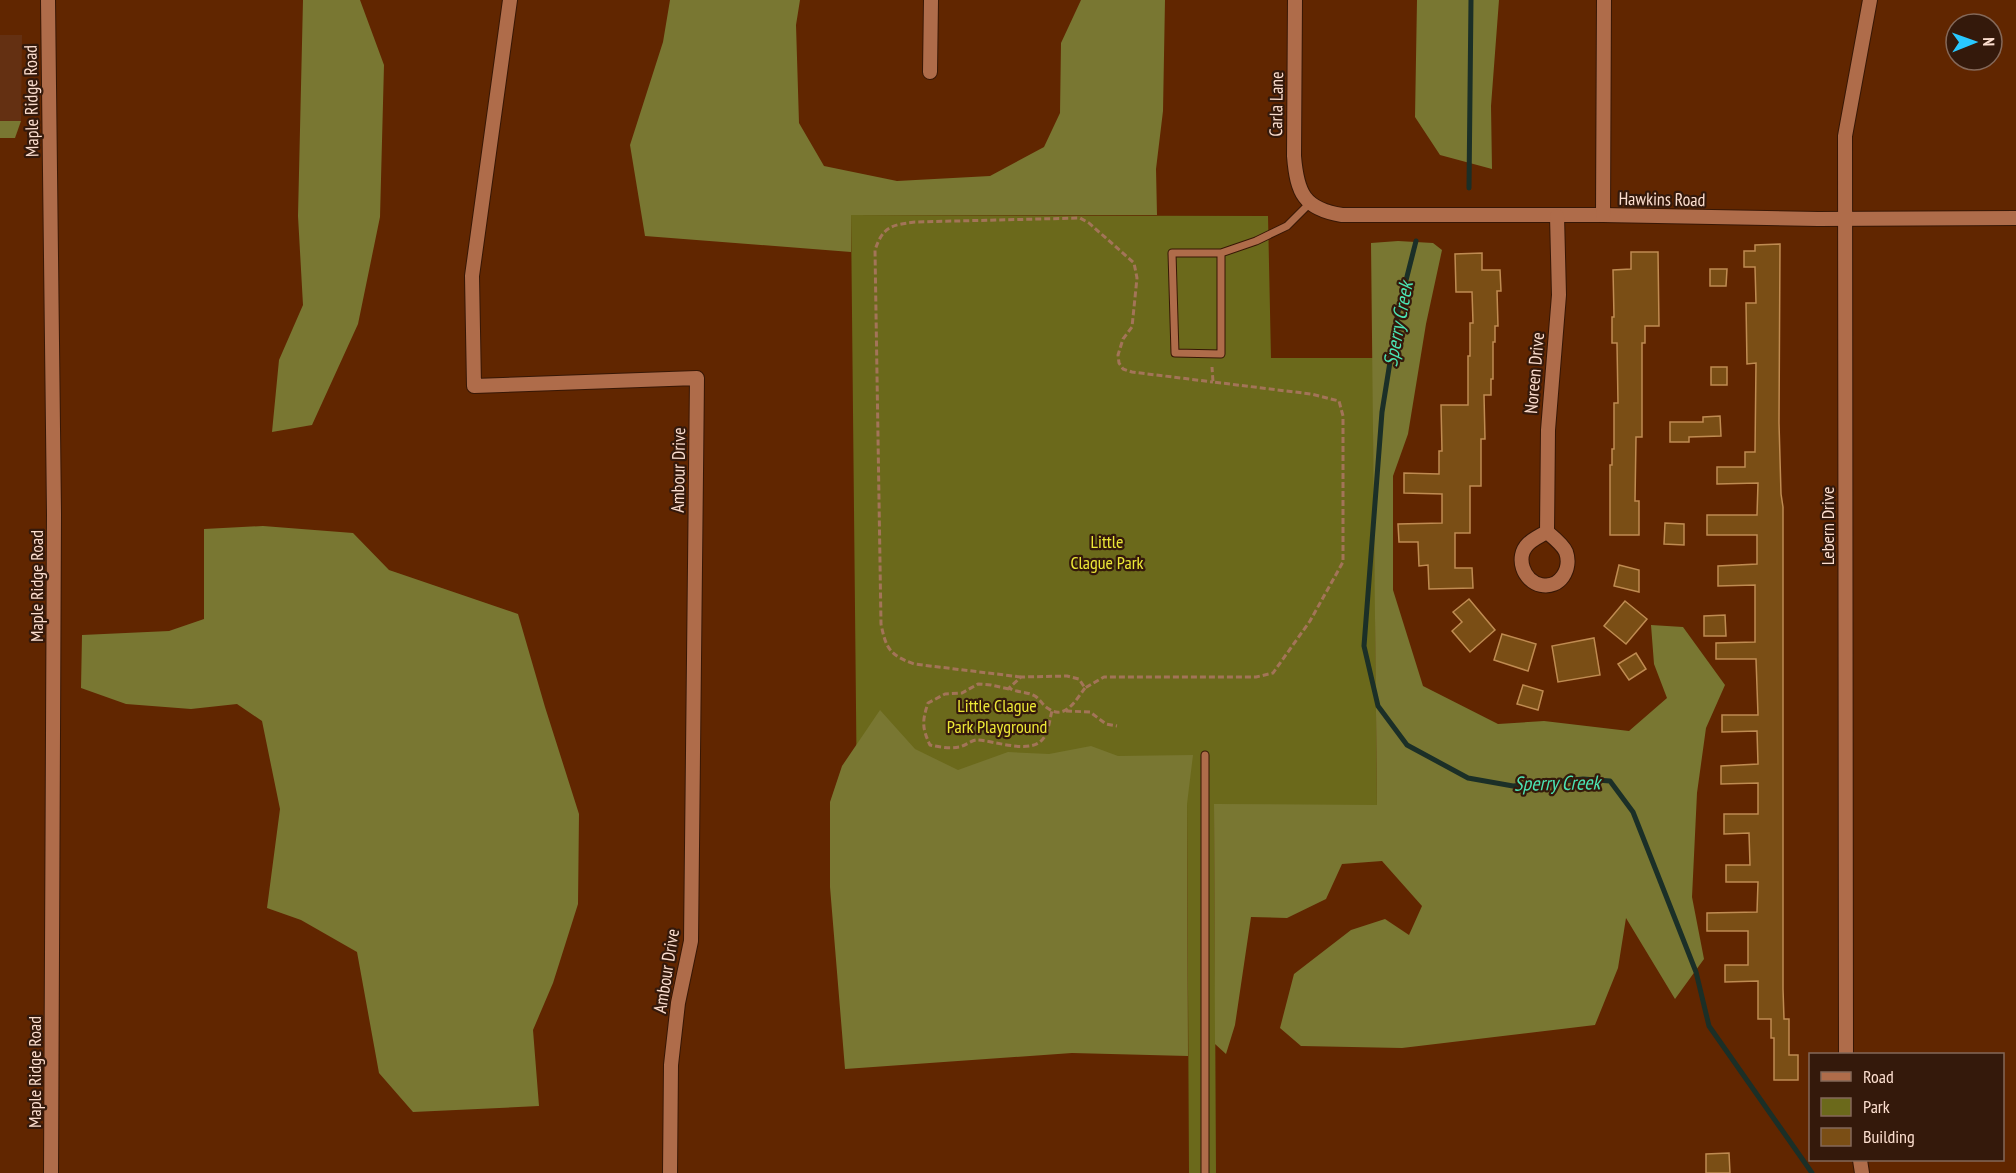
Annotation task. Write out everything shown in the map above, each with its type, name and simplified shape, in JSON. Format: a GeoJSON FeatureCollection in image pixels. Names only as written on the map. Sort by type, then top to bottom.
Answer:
{"type":"FeatureCollection","features":[{"type":"Feature","properties":{"kind":"street","name":"Maple Ridge Road"},"geometry":{"type":"LineString","coordinates":[[48,0],[54,514],[51,1173]]}},
{"type":"Feature","properties":{"kind":"street","name":"Ambour Drive"},"geometry":{"type":"LineString","coordinates":[[510,0],[472,276],[474,386],[697,378],[692,941],[678,1003],[671,1065],[670,1173]]}},
{"type":"Feature","properties":{"kind":"street"},"geometry":{"type":"LineString","coordinates":[[930,72],[931,0]]}},
{"type":"Feature","properties":{"kind":"street","name":"Carla Lane"},"geometry":{"type":"LineString","coordinates":[[1295,0],[1293,156],[1296,177],[1302,194],[1309,204]]}},
{"type":"Feature","properties":{"kind":"street"},"geometry":{"type":"LineString","coordinates":[[1603,215],[1604,0]]}},
{"type":"Feature","properties":{"kind":"street","name":"Lebern Drive"},"geometry":{"type":"LineString","coordinates":[[1846,1053],[1845,136],[1870,0]]}},
{"type":"Feature","properties":{"kind":"street","name":"Hawkins Road"},"geometry":{"type":"LineString","coordinates":[[1309,204],[1325,212],[1342,215],[2016,218]]}},
{"type":"Feature","properties":{"kind":"street","name":"Noreen Drive"},"geometry":{"type":"LineString","coordinates":[[1547,532],[1548,430],[1558,295],[1557,216]]}},
{"type":"Feature","properties":{"kind":"lane"},"geometry":{"type":"LineString","coordinates":[[1221,253],[1221,354],[1174,353],[1172,253],[1221,253],[1256,241],[1287,226],[1309,204]]}},
{"type":"Feature","properties":{"kind":"lane"},"geometry":{"type":"LineString","coordinates":[[1205,755],[1205,1173]]}},
{"type":"Feature","properties":{"kind":"path"},"geometry":{"type":"LineString","coordinates":[[1052,711],[1046,734],[1041,742],[1032,746],[1014,748],[1004,743],[978,740],[960,747],[930,745],[922,721],[928,703],[935,698],[945,694],[962,693],[978,684],[1032,695],[1057,713],[1069,710],[1085,688],[1104,677],[1256,677],[1273,673],[1310,621],[1343,562],[1343,416],[1338,401],[1311,394],[1123,369],[1119,363],[1119,355],[1123,339],[1132,327],[1137,279],[1134,263],[1089,223],[1080,218],[915,222],[893,225],[879,239],[875,250],[881,624],[884,641],[890,651],[900,659],[914,664],[1021,677],[1067,676],[1079,679],[1085,688]]}},
{"type":"Feature","properties":{"kind":"path"},"geometry":{"type":"LineString","coordinates":[[1212,365],[1213,381]]}},
{"type":"Feature","properties":{"kind":"path"},"geometry":{"type":"LineString","coordinates":[[1013,690],[1009,688],[1021,677]]}},
{"type":"Feature","properties":{"kind":"path"},"geometry":{"type":"LineString","coordinates":[[1064,711],[1090,712],[1106,724],[1117,726]]}},
{"type":"Feature","properties":{"kind":"shaded area"},"geometry":{"type":"Polygon","coordinates":[[[303,0],[360,0],[384,65],[380,217],[358,324],[312,425],[272,432],[279,360],[303,305],[298,216],[303,0]]]}},
{"type":"Feature","properties":{"kind":"shaded area"},"geometry":{"type":"Polygon","coordinates":[[[670,0],[800,0],[796,25],[799,123],[824,166],[897,181],[990,176],[1044,147],[1060,113],[1061,43],[1081,0],[1165,0],[1163,111],[1156,169],[1157,215],[851,215],[851,252],[645,236],[630,145],[663,42],[670,0]]]}},
{"type":"Feature","properties":{"kind":"shaded area"},"geometry":{"type":"Polygon","coordinates":[[[1417,0],[1499,0],[1491,106],[1492,169],[1440,155],[1415,117],[1417,0]]]}},
{"type":"Feature","properties":{"kind":"shaded area"},"geometry":{"type":"Polygon","coordinates":[[[0,35],[22,35],[21,121],[0,121],[0,35]]]}},
{"type":"Feature","properties":{"kind":"shaded area"},"geometry":{"type":"Polygon","coordinates":[[[0,121],[21,121],[15,138],[0,138],[0,121]]]}},
{"type":"Feature","properties":{"kind":"shaded area"},"geometry":{"type":"Polygon","coordinates":[[[1398,241],[1433,243],[1442,250],[1426,324],[1408,434],[1393,476],[1393,590],[1423,686],[1498,724],[1544,721],[1629,731],[1667,698],[1654,664],[1651,625],[1683,627],[1725,685],[1706,728],[1697,793],[1692,897],[1704,959],[1675,999],[1626,918],[1618,968],[1595,1025],[1402,1048],[1301,1046],[1280,1028],[1294,974],[1351,930],[1385,919],[1409,935],[1422,906],[1382,861],[1342,864],[1326,899],[1287,918],[1251,917],[1235,1025],[1226,1054],[1215,1044],[1214,804],[1377,805],[1371,243],[1398,241]]]}},
{"type":"Feature","properties":{"kind":"shaded area"},"geometry":{"type":"Polygon","coordinates":[[[263,526],[353,533],[389,570],[518,614],[579,814],[578,904],[553,983],[533,1030],[539,1106],[413,1112],[379,1073],[357,952],[301,920],[267,908],[280,809],[262,721],[237,704],[191,709],[126,704],[81,688],[82,635],[169,631],[204,619],[204,529],[263,526]]]}},
{"type":"Feature","properties":{"kind":"shaded area"},"geometry":{"type":"Polygon","coordinates":[[[880,710],[915,749],[958,770],[1008,752],[1049,754],[1091,746],[1118,756],[1193,755],[1187,804],[1188,1056],[1072,1053],[845,1069],[830,887],[830,802],[842,766],[880,710]]]}},
{"type":"Feature","properties":{"kind":"green space","name":"Little Clague Park"},"geometry":{"type":"Polygon","coordinates":[[[851,215],[1268,216],[1271,358],[1373,358],[1377,805],[1214,805],[1216,1173],[1189,1173],[1187,804],[857,805],[851,215]]]}},
{"type":"Feature","properties":{"kind":"building"},"geometry":{"type":"Polygon","coordinates":[[[1780,244],[1779,423],[1783,507],[1783,989],[1784,1019],[1789,1019],[1789,1055],[1798,1055],[1798,1080],[1774,1080],[1774,1038],[1771,1038],[1771,1019],[1758,1019],[1758,981],[1725,982],[1725,965],[1748,965],[1748,931],[1707,931],[1707,913],[1757,912],[1758,882],[1726,882],[1726,865],[1750,865],[1749,833],[1724,834],[1724,814],[1758,814],[1758,783],[1721,784],[1721,766],[1758,764],[1757,731],[1722,732],[1722,715],[1758,715],[1756,659],[1716,659],[1716,643],[1755,642],[1755,585],[1718,586],[1718,566],[1757,564],[1757,535],[1707,535],[1707,515],[1757,515],[1758,483],[1717,484],[1717,467],[1745,467],[1745,452],[1755,452],[1756,363],[1747,364],[1746,303],[1756,303],[1755,267],[1744,267],[1744,251],[1755,251],[1755,245],[1780,244]]]}},
{"type":"Feature","properties":{"kind":"building"},"geometry":{"type":"Polygon","coordinates":[[[1631,252],[1658,252],[1659,326],[1645,326],[1645,343],[1642,343],[1642,437],[1636,437],[1635,501],[1639,501],[1639,535],[1610,535],[1610,465],[1612,465],[1612,449],[1614,449],[1614,403],[1618,403],[1617,343],[1612,343],[1613,270],[1631,269],[1631,252]]]}},
{"type":"Feature","properties":{"kind":"building"},"geometry":{"type":"Polygon","coordinates":[[[1482,253],[1482,270],[1500,270],[1501,291],[1497,291],[1498,326],[1495,326],[1495,342],[1493,342],[1491,395],[1484,395],[1485,439],[1481,439],[1481,486],[1470,486],[1470,533],[1455,533],[1455,568],[1472,568],[1473,588],[1429,589],[1428,565],[1419,566],[1418,542],[1399,542],[1398,524],[1442,523],[1442,494],[1404,493],[1404,473],[1439,474],[1439,451],[1442,451],[1441,405],[1468,405],[1470,323],[1473,323],[1472,292],[1456,292],[1455,254],[1482,253]]]}},
{"type":"Feature","properties":{"kind":"building"},"geometry":{"type":"Polygon","coordinates":[[[1710,269],[1727,269],[1726,286],[1710,286],[1710,269]]]}},
{"type":"Feature","properties":{"kind":"building"},"geometry":{"type":"Polygon","coordinates":[[[1711,367],[1727,367],[1727,385],[1711,385],[1711,367]]]}},
{"type":"Feature","properties":{"kind":"building"},"geometry":{"type":"Polygon","coordinates":[[[1720,416],[1721,436],[1689,437],[1689,442],[1670,442],[1670,422],[1703,422],[1703,417],[1720,416]]]}},
{"type":"Feature","properties":{"kind":"building"},"geometry":{"type":"Polygon","coordinates":[[[1665,523],[1684,524],[1684,545],[1664,544],[1665,523]]]}},
{"type":"Feature","properties":{"kind":"building"},"geometry":{"type":"Polygon","coordinates":[[[1619,565],[1639,570],[1639,592],[1614,586],[1619,565]]]}},
{"type":"Feature","properties":{"kind":"building"},"geometry":{"type":"Polygon","coordinates":[[[1469,599],[1495,630],[1470,652],[1452,631],[1462,622],[1453,612],[1469,599]]]}},
{"type":"Feature","properties":{"kind":"building"},"geometry":{"type":"Polygon","coordinates":[[[1625,601],[1647,619],[1626,644],[1604,626],[1625,601]]]}},
{"type":"Feature","properties":{"kind":"building"},"geometry":{"type":"Polygon","coordinates":[[[1725,615],[1726,636],[1704,636],[1704,616],[1725,615]]]}},
{"type":"Feature","properties":{"kind":"building"},"geometry":{"type":"Polygon","coordinates":[[[1502,634],[1536,644],[1528,671],[1494,660],[1502,634]]]}},
{"type":"Feature","properties":{"kind":"building"},"geometry":{"type":"Polygon","coordinates":[[[1594,638],[1600,675],[1558,682],[1552,646],[1594,638]]]}},
{"type":"Feature","properties":{"kind":"building"},"geometry":{"type":"Polygon","coordinates":[[[1636,653],[1646,669],[1629,680],[1618,664],[1636,653]]]}},
{"type":"Feature","properties":{"kind":"building"},"geometry":{"type":"Polygon","coordinates":[[[1523,685],[1543,691],[1538,710],[1517,704],[1523,685]]]}},
{"type":"Feature","properties":{"kind":"building"},"geometry":{"type":"Polygon","coordinates":[[[1729,1153],[1730,1173],[1706,1173],[1706,1154],[1729,1153]]]}},
{"type":"Feature","properties":{"kind":"waterway","name":"Sperry Creek"},"geometry":{"type":"LineString","coordinates":[[1469,188],[1471,0]]}},
{"type":"Feature","properties":{"kind":"waterway","name":"Sperry Creek"},"geometry":{"type":"LineString","coordinates":[[1416,241],[1398,312],[1382,412],[1364,646],[1378,706],[1407,745],[1468,778],[1513,786],[1583,779],[1610,781],[1633,812],[1696,972],[1709,1026],[1812,1173]]}},
{"type":"Feature","properties":{"kind":"park label","name":"Little Clague Park Playground"},"geometry":{"type":"Point","coordinates":[997,715]}}]}
